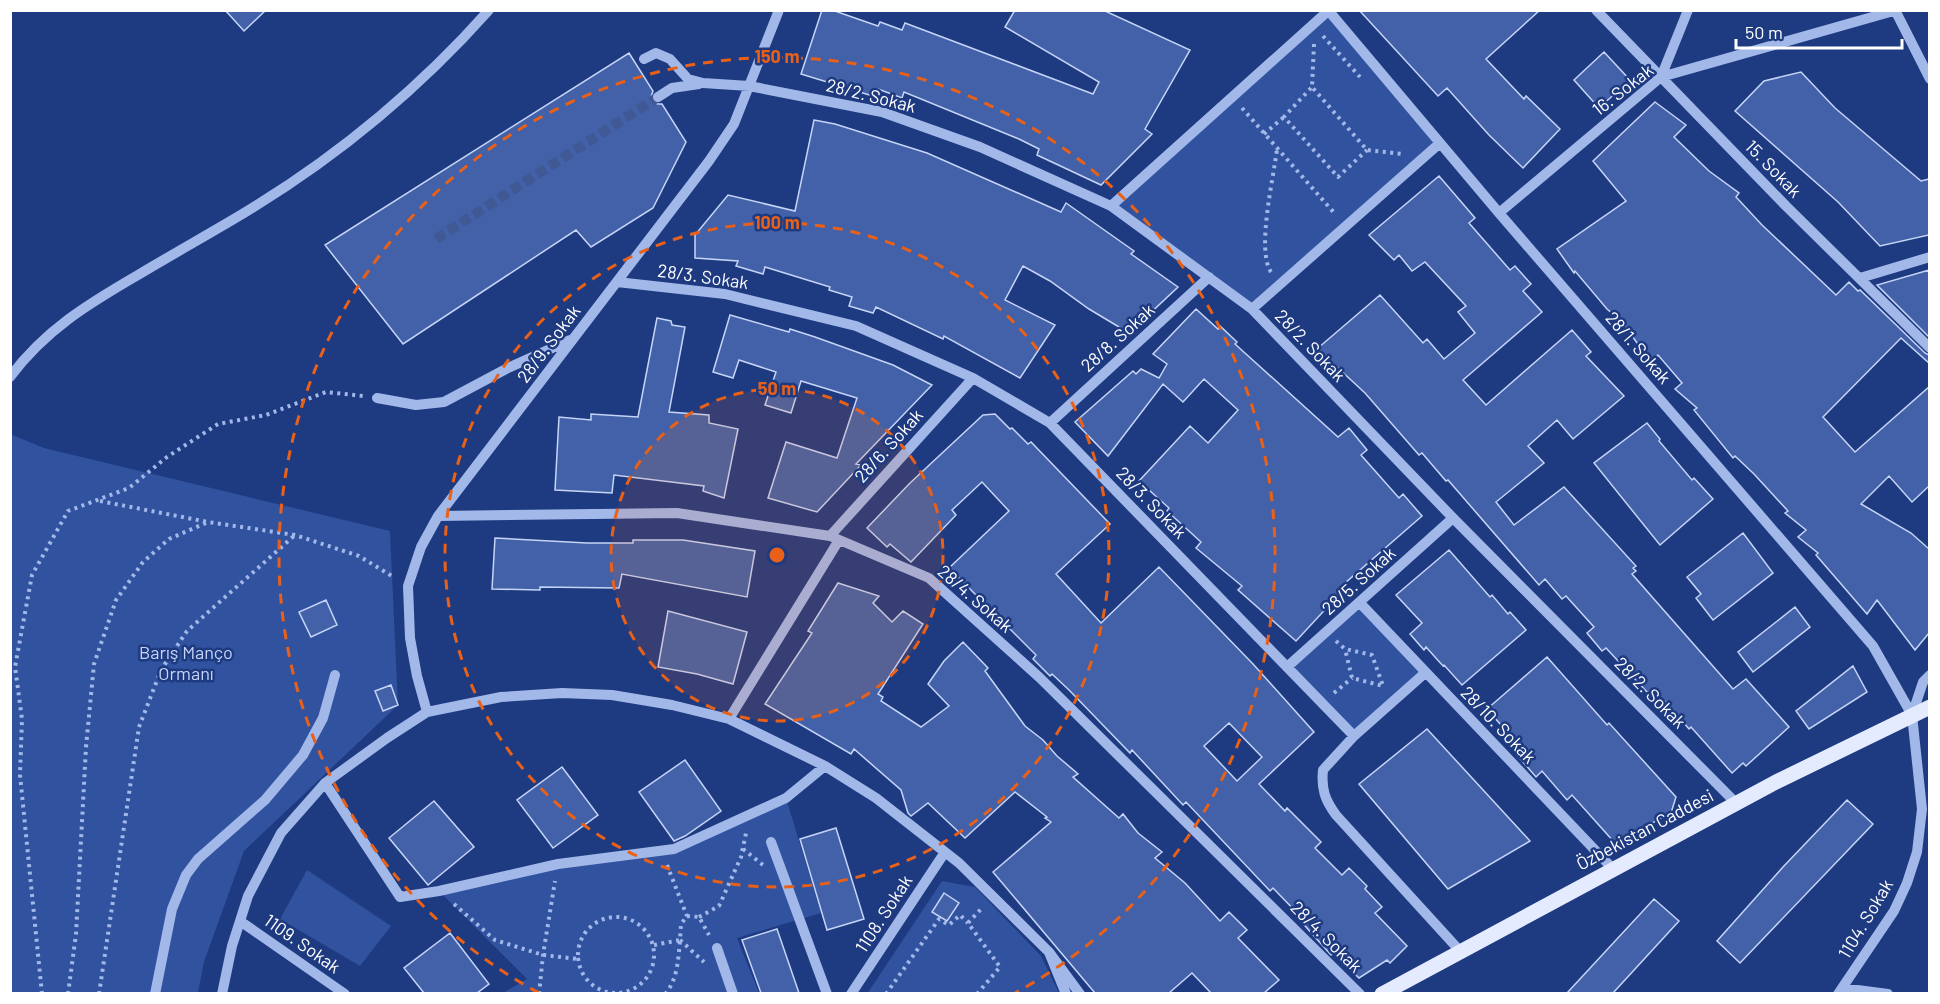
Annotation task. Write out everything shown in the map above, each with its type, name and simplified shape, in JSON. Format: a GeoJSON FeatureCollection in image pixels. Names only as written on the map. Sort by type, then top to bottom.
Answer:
{"type":"FeatureCollection","features":[{"type":"Feature","properties":{"kind":"main road","name":"Özbekistan Caddesi"},"geometry":{"type":"LineString","coordinates":[[1382,993],[1736,803],[1929,707]]}},
{"type":"Feature","properties":{"kind":"street"},"geometry":{"type":"LineString","coordinates":[[10,377],[27,354],[63,322],[245,212],[343,146],[396,105],[470,33],[489,10]]}},
{"type":"Feature","properties":{"kind":"street","name":"28/9. Sokak"},"geometry":{"type":"LineString","coordinates":[[427,712],[410,638],[408,586],[421,547],[438,516],[709,161],[734,124],[779,10]]}},
{"type":"Feature","properties":{"kind":"street","name":"15. Sokak"},"geometry":{"type":"LineString","coordinates":[[1596,10],[1786,206],[1929,348]]}},
{"type":"Feature","properties":{"kind":"street"},"geometry":{"type":"LineString","coordinates":[[1661,77],[1688,10]]}},
{"type":"Feature","properties":{"kind":"street"},"geometry":{"type":"LineString","coordinates":[[1111,206],[1328,11]]}},
{"type":"Feature","properties":{"kind":"street","name":"28/1. Sokak"},"geometry":{"type":"LineString","coordinates":[[1328,11],[1499,213],[1874,646],[1912,715]]}},
{"type":"Feature","properties":{"kind":"street"},"geometry":{"type":"LineString","coordinates":[[1896,11],[1929,79]]}},
{"type":"Feature","properties":{"kind":"street","name":"16. Sokak"},"geometry":{"type":"LineString","coordinates":[[1499,213],[1661,77],[1896,11]]}},
{"type":"Feature","properties":{"kind":"street"},"geometry":{"type":"LineString","coordinates":[[644,59],[656,53],[670,59],[688,79],[703,83]]}},
{"type":"Feature","properties":{"kind":"street"},"geometry":{"type":"LineString","coordinates":[[658,97],[672,88],[703,83]]}},
{"type":"Feature","properties":{"kind":"street","name":"28/2. Sokak"},"geometry":{"type":"LineString","coordinates":[[703,83],[749,86],[882,112],[980,147],[1111,206],[1252,309],[1453,518],[1736,803]]}},
{"type":"Feature","properties":{"kind":"street"},"geometry":{"type":"LineString","coordinates":[[1252,309],[1440,143]]}},
{"type":"Feature","properties":{"kind":"street"},"geometry":{"type":"LineString","coordinates":[[1860,278],[1929,256]]}},
{"type":"Feature","properties":{"kind":"street","name":"28/8. Sokak"},"geometry":{"type":"LineString","coordinates":[[1050,423],[1209,277]]}},
{"type":"Feature","properties":{"kind":"street","name":"28/3. Sokak"},"geometry":{"type":"LineString","coordinates":[[617,282],[726,294],[856,326],[973,378],[1050,423],[1354,736]]}},
{"type":"Feature","properties":{"kind":"street"},"geometry":{"type":"LineString","coordinates":[[377,398],[416,405],[444,402],[506,369],[573,339]]}},
{"type":"Feature","properties":{"kind":"street","name":"28/6. Sokak"},"geometry":{"type":"LineString","coordinates":[[729,719],[834,538],[973,378]]}},
{"type":"Feature","properties":{"kind":"street","name":"28/4. Sokak"},"geometry":{"type":"LineString","coordinates":[[438,516],[677,513],[834,538],[929,578],[1039,677],[1360,993]]}},
{"type":"Feature","properties":{"kind":"street","name":"28/5. Sokak"},"geometry":{"type":"LineString","coordinates":[[1287,667],[1453,518]]}},
{"type":"Feature","properties":{"kind":"street","name":"28/10. Sokak"},"geometry":{"type":"LineString","coordinates":[[1360,603],[1613,869]]}},
{"type":"Feature","properties":{"kind":"street"},"geometry":{"type":"LineString","coordinates":[[1425,673],[1354,736],[1323,770],[1322,785],[1326,802],[1460,951]]}},
{"type":"Feature","properties":{"kind":"street"},"geometry":{"type":"LineString","coordinates":[[155,993],[172,909],[186,875],[198,859],[265,800],[303,755],[323,718],[334,675]]}},
{"type":"Feature","properties":{"kind":"street"},"geometry":{"type":"LineString","coordinates":[[1912,715],[1923,682],[1929,675]]}},
{"type":"Feature","properties":{"kind":"street"},"geometry":{"type":"LineString","coordinates":[[222,993],[232,946],[248,896],[281,833],[325,783],[427,712],[501,697],[562,693],[612,695],[672,705],[729,719],[825,766],[876,798],[959,863],[1049,952],[1080,993]]}},
{"type":"Feature","properties":{"kind":"street","name":"1104. Sokak"},"geometry":{"type":"LineString","coordinates":[[1840,991],[1894,911],[1907,883],[1917,852],[1922,809],[1912,715]]}},
{"type":"Feature","properties":{"kind":"street"},"geometry":{"type":"LineString","coordinates":[[325,783],[400,897],[440,891],[558,864],[674,849],[786,798],[825,766]]}},
{"type":"Feature","properties":{"kind":"street"},"geometry":{"type":"LineString","coordinates":[[771,842],[827,993]]}},
{"type":"Feature","properties":{"kind":"street","name":"1108. Sokak"},"geometry":{"type":"LineString","coordinates":[[851,993],[945,852]]}},
{"type":"Feature","properties":{"kind":"street","name":"1109. Sokak"},"geometry":{"type":"LineString","coordinates":[[240,921],[345,993]]}},
{"type":"Feature","properties":{"kind":"street"},"geometry":{"type":"LineString","coordinates":[[717,948],[733,993]]}},
{"type":"Feature","properties":{"kind":"street"},"geometry":{"type":"LineString","coordinates":[[1049,952],[1066,993]]}},
{"type":"Feature","properties":{"kind":"street"},"geometry":{"type":"LineString","coordinates":[[1840,991],[1888,993]]}},
{"type":"Feature","properties":{"kind":"path"},"geometry":{"type":"LineString","coordinates":[[1306,45],[1314,37],[1325,36],[1364,81]]}},
{"type":"Feature","properties":{"kind":"path"},"geometry":{"type":"LineString","coordinates":[[1264,134],[1284,117],[1311,87],[1314,37]]}},
{"type":"Feature","properties":{"kind":"path"},"geometry":{"type":"LineString","coordinates":[[1311,87],[1367,150],[1403,154]]}},
{"type":"Feature","properties":{"kind":"path"},"geometry":{"type":"LineString","coordinates":[[1239,105],[1340,219]]}},
{"type":"Feature","properties":{"kind":"path"},"geometry":{"type":"LineString","coordinates":[[1284,117],[1338,177],[1367,150]]}},
{"type":"Feature","properties":{"kind":"path"},"geometry":{"type":"LineString","coordinates":[[1277,148],[1266,229],[1265,258],[1268,268],[1280,284]]}},
{"type":"Feature","properties":{"kind":"path"},"geometry":{"type":"LineString","coordinates":[[42,993],[20,775],[22,718],[15,667],[32,575],[68,511],[129,488],[167,457],[218,424],[266,415],[326,392],[377,398]]}},
{"type":"Feature","properties":{"kind":"path"},"geometry":{"type":"LineString","coordinates":[[97,500],[208,522],[295,535],[359,556],[408,586]]}},
{"type":"Feature","properties":{"kind":"path"},"geometry":{"type":"LineString","coordinates":[[68,993],[76,934],[86,747],[94,664],[116,600],[143,562],[169,538],[208,522]]}},
{"type":"Feature","properties":{"kind":"path"},"geometry":{"type":"LineString","coordinates":[[99,993],[139,727],[161,670],[187,631],[295,535]]}},
{"type":"Feature","properties":{"kind":"path"},"geometry":{"type":"LineString","coordinates":[[1327,633],[1345,649],[1372,655],[1383,686],[1352,678]]}},
{"type":"Feature","properties":{"kind":"path"},"geometry":{"type":"LineString","coordinates":[[1345,649],[1352,678]]}},
{"type":"Feature","properties":{"kind":"path"},"geometry":{"type":"LineString","coordinates":[[1323,703],[1352,678]]}},
{"type":"Feature","properties":{"kind":"path"},"geometry":{"type":"LineString","coordinates":[[687,916],[699,917],[719,906],[729,889],[741,857],[750,816]]}},
{"type":"Feature","properties":{"kind":"path"},"geometry":{"type":"LineString","coordinates":[[662,850],[687,916]]}},
{"type":"Feature","properties":{"kind":"path"},"geometry":{"type":"LineString","coordinates":[[539,993],[558,864]]}},
{"type":"Feature","properties":{"kind":"path"},"geometry":{"type":"LineString","coordinates":[[440,891],[495,939],[543,955],[578,959]]}},
{"type":"Feature","properties":{"kind":"path"},"geometry":{"type":"LineString","coordinates":[[968,922],[992,896]]}},
{"type":"Feature","properties":{"kind":"path"},"geometry":{"type":"LineString","coordinates":[[886,993],[939,919],[949,925],[960,915],[968,922],[1000,968],[977,993]]}},
{"type":"Feature","properties":{"kind":"path"},"geometry":{"type":"LineString","coordinates":[[665,993],[672,986],[675,976],[681,924],[687,916]]}},
{"type":"Feature","properties":{"kind":"path"},"geometry":{"type":"LineString","coordinates":[[615,917],[639,924],[654,945],[655,958],[648,976],[634,989],[622,993],[610,993],[598,989],[581,971],[578,959],[581,941],[592,926],[603,920],[615,917]]}},
{"type":"Feature","properties":{"kind":"path"},"geometry":{"type":"LineString","coordinates":[[699,917],[717,948]]}},
{"type":"Feature","properties":{"kind":"path"},"geometry":{"type":"LineString","coordinates":[[654,945],[680,940]]}},
{"type":"Feature","properties":{"kind":"green space"},"geometry":{"type":"Polygon","coordinates":[[[1328,11],[1440,143],[1252,309],[1111,206],[1328,11]]]}},
{"type":"Feature","properties":{"kind":"green space","name":"Barış Manço Ormanı"},"geometry":{"type":"Polygon","coordinates":[[[10,434],[44,448],[390,531],[398,705],[244,851],[204,962],[198,993],[11,993],[10,434]]]}},
{"type":"Feature","properties":{"kind":"green space"},"geometry":{"type":"Polygon","coordinates":[[[1360,603],[1425,673],[1354,736],[1287,667],[1360,603]]]}},
{"type":"Feature","properties":{"kind":"green space"},"geometry":{"type":"Polygon","coordinates":[[[786,798],[821,913],[737,938],[759,993],[503,993],[527,979],[439,891],[558,864],[674,849],[786,798]]]}},
{"type":"Feature","properties":{"kind":"green space"},"geometry":{"type":"Polygon","coordinates":[[[307,870],[391,926],[360,966],[280,919],[307,870]]]}},
{"type":"Feature","properties":{"kind":"green space"},"geometry":{"type":"Polygon","coordinates":[[[942,881],[975,887],[1041,956],[1059,993],[867,994],[942,881]]]}},
{"type":"Feature","properties":{"kind":"building"},"geometry":{"type":"Polygon","coordinates":[[[225,10],[266,10],[244,31],[225,10]]]}},
{"type":"Feature","properties":{"kind":"building"},"geometry":{"type":"Polygon","coordinates":[[[822,10],[832,10],[878,26],[880,22],[902,30],[905,23],[1093,94],[1099,82],[1005,27],[1015,10],[1103,10],[1190,50],[1145,129],[1152,134],[1101,185],[1037,155],[1039,149],[1019,139],[904,92],[902,98],[878,89],[876,97],[801,74],[822,10]]]}},
{"type":"Feature","properties":{"kind":"building"},"geometry":{"type":"Polygon","coordinates":[[[1359,10],[1540,10],[1486,59],[1524,99],[1526,96],[1560,129],[1523,168],[1489,135],[1447,88],[1438,96],[1359,10]]]}},
{"type":"Feature","properties":{"kind":"building"},"geometry":{"type":"Polygon","coordinates":[[[1604,52],[1630,80],[1599,108],[1574,80],[1604,52]]]}},
{"type":"Feature","properties":{"kind":"building"},"geometry":{"type":"Polygon","coordinates":[[[629,53],[653,91],[652,102],[662,104],[686,142],[653,208],[591,247],[576,230],[403,344],[325,245],[629,53]]]}},
{"type":"Feature","properties":{"kind":"building"},"geometry":{"type":"Polygon","coordinates":[[[1801,72],[1835,108],[1921,181],[1929,179],[1929,235],[1880,246],[1838,202],[1735,111],[1764,81],[1801,72]]]}},
{"type":"Feature","properties":{"kind":"building"},"geometry":{"type":"Polygon","coordinates":[[[1655,102],[1686,125],[1674,137],[1709,171],[1739,193],[1736,197],[1762,225],[1836,295],[1849,282],[1929,355],[1929,363],[1901,338],[1823,417],[1855,452],[1929,387],[1929,486],[1912,502],[1889,476],[1861,504],[1911,533],[1929,549],[1929,633],[1915,650],[1877,600],[1867,614],[1816,555],[1818,553],[1798,537],[1806,530],[1785,513],[1788,511],[1754,474],[1735,456],[1733,458],[1694,410],[1697,408],[1675,389],[1682,383],[1658,355],[1653,360],[1640,347],[1622,322],[1607,309],[1575,271],[1574,273],[1557,249],[1626,201],[1593,161],[1655,102]]]}},
{"type":"Feature","properties":{"kind":"building"},"geometry":{"type":"Polygon","coordinates":[[[814,120],[835,124],[927,153],[1061,212],[1066,203],[1134,251],[1131,254],[1178,287],[1129,333],[1023,266],[1005,300],[1055,325],[1020,378],[944,336],[943,339],[876,307],[873,313],[849,306],[852,297],[829,290],[830,287],[765,267],[763,274],[736,266],[738,261],[695,258],[695,235],[728,195],[795,211],[814,120]]]}},
{"type":"Feature","properties":{"kind":"building"},"geometry":{"type":"Polygon","coordinates":[[[1439,176],[1475,218],[1469,223],[1510,270],[1515,266],[1531,284],[1523,291],[1542,312],[1463,380],[1486,405],[1572,330],[1591,352],[1586,356],[1624,396],[1573,439],[1557,420],[1528,446],[1544,463],[1496,502],[1514,525],[1564,487],[1636,566],[1633,568],[1636,571],[1632,574],[1733,689],[1746,679],[1789,727],[1746,766],[1743,763],[1732,773],[1665,701],[1660,706],[1606,648],[1602,651],[1587,633],[1594,627],[1566,596],[1562,599],[1545,579],[1539,585],[1448,480],[1446,481],[1422,453],[1419,455],[1365,393],[1338,368],[1336,370],[1318,348],[1380,295],[1423,343],[1427,339],[1444,359],[1475,333],[1458,312],[1466,306],[1425,262],[1412,271],[1399,255],[1394,260],[1369,235],[1439,176]]]}},
{"type":"Feature","properties":{"kind":"building"},"geometry":{"type":"Polygon","coordinates":[[[1929,270],[1929,337],[1877,285],[1929,270]]]}},
{"type":"Feature","properties":{"kind":"building"},"geometry":{"type":"Polygon","coordinates":[[[1196,309],[1218,329],[1220,326],[1237,342],[1235,344],[1338,437],[1349,428],[1367,450],[1361,455],[1399,498],[1403,494],[1422,516],[1344,584],[1347,586],[1296,641],[1238,590],[1242,586],[1196,548],[1201,542],[1139,481],[1190,426],[1208,443],[1238,410],[1204,379],[1183,402],[1163,384],[1108,456],[1075,422],[1133,371],[1136,374],[1141,369],[1159,378],[1167,364],[1153,354],[1196,309]]]}},
{"type":"Feature","properties":{"kind":"building"},"geometry":{"type":"Polygon","coordinates":[[[730,315],[815,337],[893,365],[932,385],[856,464],[861,465],[817,512],[768,498],[786,442],[837,458],[857,398],[801,381],[791,413],[765,405],[776,372],[739,360],[733,378],[713,372],[730,315]]]}},
{"type":"Feature","properties":{"kind":"building"},"geometry":{"type":"Polygon","coordinates":[[[657,318],[671,321],[672,325],[685,327],[669,412],[709,415],[709,423],[738,429],[724,498],[703,491],[704,486],[614,475],[612,493],[555,490],[559,417],[591,420],[591,414],[638,417],[657,318]]]}},
{"type":"Feature","properties":{"kind":"building"},"geometry":{"type":"Polygon","coordinates":[[[995,414],[1028,444],[1031,442],[1110,524],[1056,574],[1101,623],[1159,567],[1253,664],[1314,732],[1259,784],[1285,811],[1287,808],[1321,842],[1315,848],[1342,875],[1349,868],[1367,886],[1365,889],[1382,907],[1375,913],[1407,946],[1390,963],[1387,960],[1359,978],[1333,953],[1331,955],[1298,918],[1300,916],[1273,888],[1270,891],[1186,802],[1183,805],[1132,750],[1130,753],[1069,690],[1052,674],[1050,676],[1033,659],[1036,655],[949,568],[1009,511],[982,482],[952,510],[956,515],[911,562],[890,544],[887,547],[867,528],[910,483],[983,415],[995,414]],[[1229,723],[1204,746],[1237,781],[1262,757],[1229,723]]]}},
{"type":"Feature","properties":{"kind":"building"},"geometry":{"type":"Polygon","coordinates":[[[1647,423],[1692,480],[1694,478],[1713,499],[1660,545],[1594,463],[1647,423]]]}},
{"type":"Feature","properties":{"kind":"building"},"geometry":{"type":"Polygon","coordinates":[[[1743,533],[1773,573],[1713,620],[1696,598],[1701,594],[1687,577],[1743,533]]]}},
{"type":"Feature","properties":{"kind":"building"},"geometry":{"type":"Polygon","coordinates":[[[495,538],[587,543],[683,540],[755,551],[747,597],[622,574],[619,588],[492,589],[495,538]]]}},
{"type":"Feature","properties":{"kind":"building"},"geometry":{"type":"Polygon","coordinates":[[[1449,550],[1490,597],[1492,595],[1526,630],[1462,685],[1426,647],[1424,650],[1410,634],[1422,623],[1396,595],[1449,550]]]}},
{"type":"Feature","properties":{"kind":"building"},"geometry":{"type":"Polygon","coordinates":[[[838,583],[879,596],[873,603],[892,622],[903,611],[923,624],[878,694],[883,697],[881,701],[921,727],[949,706],[928,684],[944,661],[963,642],[988,668],[985,671],[1025,726],[1078,774],[1073,777],[1119,818],[1123,814],[1138,833],[1162,852],[1155,858],[1185,883],[1220,921],[1229,912],[1247,930],[1238,938],[1279,980],[1264,993],[1211,993],[1192,973],[1169,993],[1095,993],[993,872],[1051,822],[1045,818],[1047,817],[1015,792],[965,838],[928,803],[911,816],[901,790],[854,749],[851,754],[765,704],[812,633],[808,631],[838,583]]]}},
{"type":"Feature","properties":{"kind":"building"},"geometry":{"type":"Polygon","coordinates":[[[326,600],[337,625],[311,637],[299,612],[326,600]]]}},
{"type":"Feature","properties":{"kind":"building"},"geometry":{"type":"Polygon","coordinates":[[[1795,607],[1810,627],[1753,672],[1738,652],[1795,607]]]}},
{"type":"Feature","properties":{"kind":"building"},"geometry":{"type":"Polygon","coordinates":[[[668,611],[747,632],[733,684],[658,667],[668,611]]]}},
{"type":"Feature","properties":{"kind":"building"},"geometry":{"type":"Polygon","coordinates":[[[1547,657],[1607,725],[1609,723],[1676,797],[1671,813],[1615,843],[1572,795],[1567,800],[1542,771],[1536,777],[1516,754],[1522,749],[1487,709],[1547,657]]]}},
{"type":"Feature","properties":{"kind":"building"},"geometry":{"type":"Polygon","coordinates":[[[1853,666],[1867,692],[1809,729],[1796,711],[1853,666]]]}},
{"type":"Feature","properties":{"kind":"building"},"geometry":{"type":"Polygon","coordinates":[[[391,685],[398,705],[383,711],[375,691],[391,685]]]}},
{"type":"Feature","properties":{"kind":"building"},"geometry":{"type":"Polygon","coordinates":[[[1427,729],[1530,841],[1448,889],[1359,784],[1427,729]]]}},
{"type":"Feature","properties":{"kind":"building"},"geometry":{"type":"Polygon","coordinates":[[[685,760],[721,811],[674,841],[639,792],[685,760]]]}},
{"type":"Feature","properties":{"kind":"building"},"geometry":{"type":"Polygon","coordinates":[[[562,767],[598,815],[553,848],[517,800],[562,767]]]}},
{"type":"Feature","properties":{"kind":"building"},"geometry":{"type":"Polygon","coordinates":[[[1847,800],[1873,824],[1740,963],[1717,941],[1847,800]]]}},
{"type":"Feature","properties":{"kind":"building"},"geometry":{"type":"Polygon","coordinates":[[[434,801],[474,847],[428,885],[389,838],[434,801]]]}},
{"type":"Feature","properties":{"kind":"building"},"geometry":{"type":"Polygon","coordinates":[[[836,828],[864,919],[827,930],[800,839],[836,828]]]}},
{"type":"Feature","properties":{"kind":"building"},"geometry":{"type":"Polygon","coordinates":[[[944,893],[959,903],[947,921],[932,912],[944,893]]]}},
{"type":"Feature","properties":{"kind":"building"},"geometry":{"type":"Polygon","coordinates":[[[1654,899],[1679,921],[1613,993],[1567,993],[1654,899]]]}},
{"type":"Feature","properties":{"kind":"building"},"geometry":{"type":"Polygon","coordinates":[[[777,929],[799,993],[761,993],[742,940],[777,929]]]}},
{"type":"Feature","properties":{"kind":"building"},"geometry":{"type":"Polygon","coordinates":[[[450,933],[489,984],[477,993],[424,993],[404,968],[450,933]]]}},
{"type":"Feature","properties":{"kind":"tunnel"},"geometry":{"type":"LineString","coordinates":[[436,239],[658,97]]}}]}
